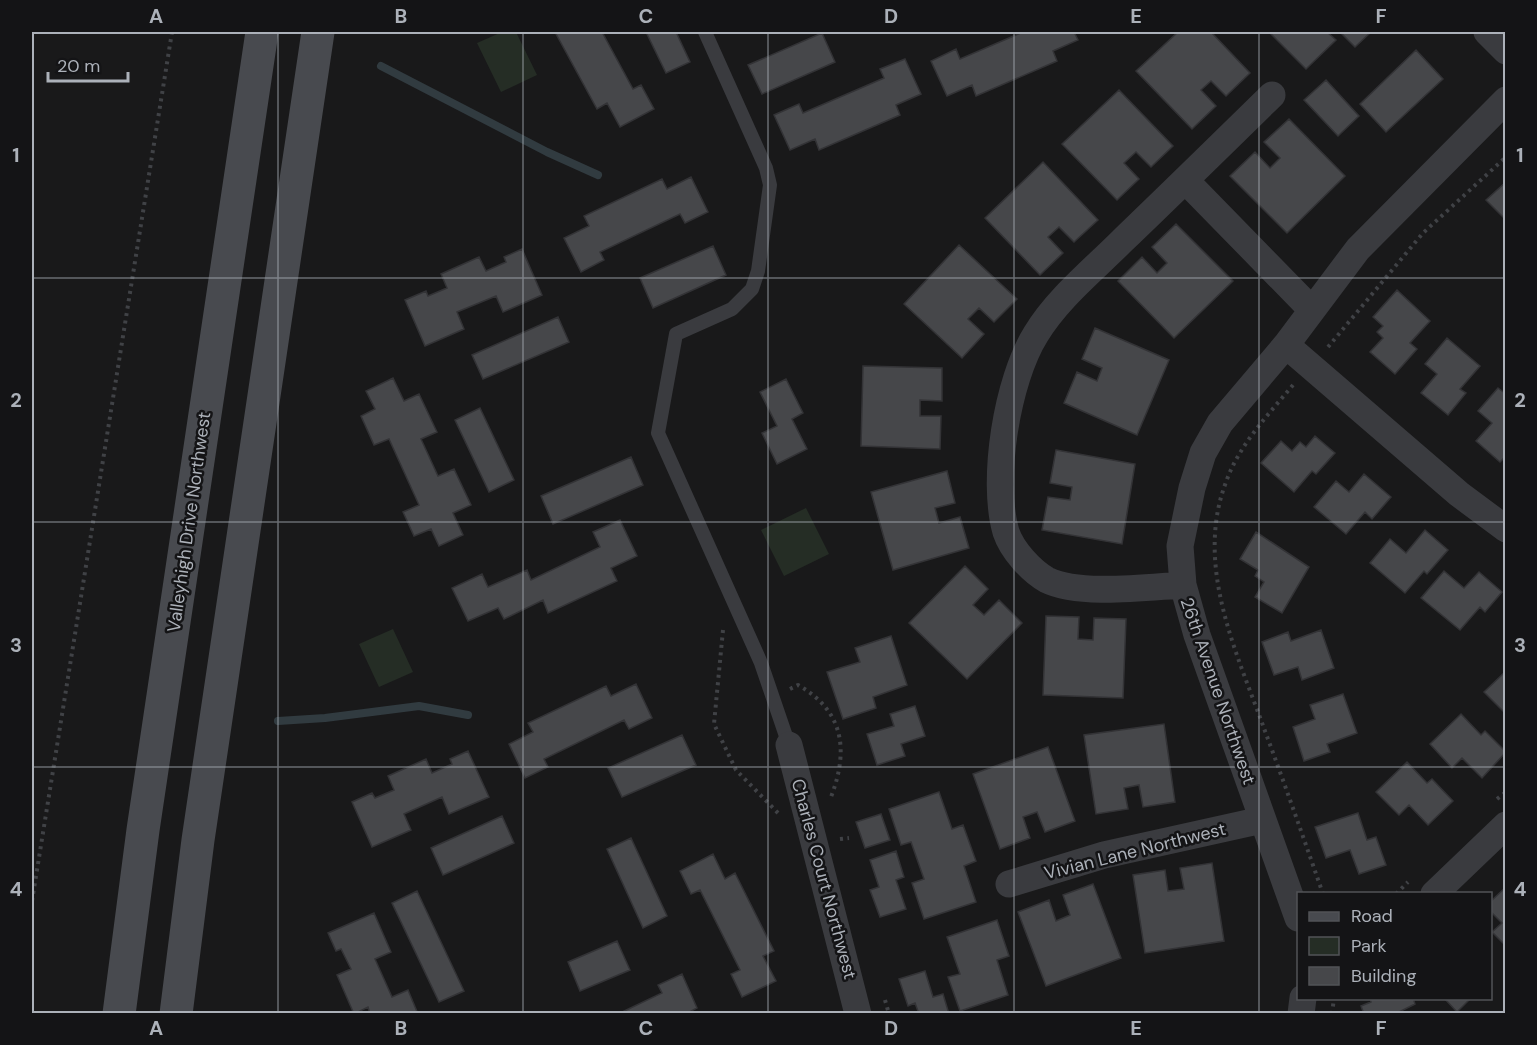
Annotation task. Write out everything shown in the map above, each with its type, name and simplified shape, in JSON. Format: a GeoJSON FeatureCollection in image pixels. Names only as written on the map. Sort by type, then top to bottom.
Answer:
{"type":"FeatureCollection","features":[{"type":"Feature","properties":{"kind":"main road","name":"Valleyhigh Drive Northwest"},"geometry":{"type":"LineString","coordinates":[[119,1014],[145,818],[262,32]]}},
{"type":"Feature","properties":{"kind":"main road"},"geometry":{"type":"LineString","coordinates":[[176,1014],[200,828],[318,32]]}},
{"type":"Feature","properties":{"kind":"street"},"geometry":{"type":"LineString","coordinates":[[1487,32],[1506,51]]}},
{"type":"Feature","properties":{"kind":"street"},"geometry":{"type":"LineString","coordinates":[[1183,585],[1126,590],[1098,589],[1048,580],[1032,568],[1014,547],[1006,533],[1001,495],[1005,428],[1013,388],[1036,333],[1079,284],[1272,95]]}},
{"type":"Feature","properties":{"kind":"street","name":"26th Avenue Northwest"},"geometry":{"type":"LineString","coordinates":[[1297,913],[1197,635],[1183,585],[1180,546],[1203,453],[1237,400],[1286,345],[1311,309],[1384,220],[1506,100]]}},
{"type":"Feature","properties":{"kind":"street"},"geometry":{"type":"LineString","coordinates":[[1185,180],[1311,309]]}},
{"type":"Feature","properties":{"kind":"street"},"geometry":{"type":"LineString","coordinates":[[1286,345],[1459,494],[1506,529]]}},
{"type":"Feature","properties":{"kind":"street","name":"Charles Court Northwest"},"geometry":{"type":"LineString","coordinates":[[789,746],[858,1014]]}},
{"type":"Feature","properties":{"kind":"street","name":"Vivian Lane Northwest"},"geometry":{"type":"LineString","coordinates":[[1009,884],[1104,855],[1262,820]]}},
{"type":"Feature","properties":{"kind":"street"},"geometry":{"type":"LineString","coordinates":[[1436,892],[1506,825]]}},
{"type":"Feature","properties":{"kind":"lane"},"geometry":{"type":"LineString","coordinates":[[705,32],[766,168],[771,185],[755,281],[739,304],[676,334],[658,434],[756,652],[789,746]]}},
{"type":"Feature","properties":{"kind":"path"},"geometry":{"type":"LineString","coordinates":[[32,901],[172,32]]}},
{"type":"Feature","properties":{"kind":"path"},"geometry":{"type":"LineString","coordinates":[[1329,346],[1423,233],[1506,157]]}},
{"type":"Feature","properties":{"kind":"path"},"geometry":{"type":"LineString","coordinates":[[1293,385],[1243,447],[1226,481],[1218,510],[1214,547],[1217,578],[1227,626],[1322,892]]}},
{"type":"Feature","properties":{"kind":"path"},"geometry":{"type":"LineString","coordinates":[[724,626],[714,724],[736,770]]}},
{"type":"Feature","properties":{"kind":"path"},"geometry":{"type":"LineString","coordinates":[[772,698],[798,686],[816,696],[827,708],[842,741],[837,780],[829,802]]}},
{"type":"Feature","properties":{"kind":"path"},"geometry":{"type":"LineString","coordinates":[[839,839],[849,838]]}},
{"type":"Feature","properties":{"kind":"green space"},"geometry":{"type":"Polygon","coordinates":[[[502,32],[516,32],[537,75],[501,92],[477,43],[502,32]]]}},
{"type":"Feature","properties":{"kind":"green space"},"geometry":{"type":"Polygon","coordinates":[[[806,508],[829,554],[784,576],[761,530],[806,508]]]}},
{"type":"Feature","properties":{"kind":"green space"},"geometry":{"type":"Polygon","coordinates":[[[393,629],[413,672],[379,687],[359,644],[393,629]]]}},
{"type":"Feature","properties":{"kind":"building"},"geometry":{"type":"Polygon","coordinates":[[[555,32],[602,32],[633,89],[641,85],[654,109],[620,127],[607,103],[597,109],[555,32]]]}},
{"type":"Feature","properties":{"kind":"building"},"geometry":{"type":"Polygon","coordinates":[[[646,32],[676,32],[690,62],[666,73],[646,32]]]}},
{"type":"Feature","properties":{"kind":"building"},"geometry":{"type":"Polygon","coordinates":[[[1023,32],[1074,32],[1078,40],[1053,51],[1057,61],[976,96],[972,85],[947,96],[931,61],[956,49],[960,59],[1023,32]]]}},
{"type":"Feature","properties":{"kind":"building"},"geometry":{"type":"Polygon","coordinates":[[[1178,32],[1211,32],[1250,73],[1226,96],[1211,81],[1201,90],[1216,106],[1192,129],[1136,71],[1178,32]]]}},
{"type":"Feature","properties":{"kind":"building"},"geometry":{"type":"Polygon","coordinates":[[[1269,32],[1327,32],[1336,40],[1306,69],[1269,32]]]}},
{"type":"Feature","properties":{"kind":"building"},"geometry":{"type":"Polygon","coordinates":[[[1340,32],[1371,32],[1355,47],[1340,32]]]}},
{"type":"Feature","properties":{"kind":"building"},"geometry":{"type":"Polygon","coordinates":[[[822,33],[835,62],[762,94],[748,65],[822,33]]]}},
{"type":"Feature","properties":{"kind":"building"},"geometry":{"type":"Polygon","coordinates":[[[1416,50],[1443,79],[1386,132],[1360,104],[1416,50]]]}},
{"type":"Feature","properties":{"kind":"building"},"geometry":{"type":"Polygon","coordinates":[[[905,59],[921,94],[896,105],[900,115],[819,150],[815,139],[790,150],[774,115],[799,104],[803,113],[884,78],[880,69],[905,59]]]}},
{"type":"Feature","properties":{"kind":"building"},"geometry":{"type":"Polygon","coordinates":[[[1326,80],[1359,116],[1338,136],[1304,100],[1326,80]]]}},
{"type":"Feature","properties":{"kind":"building"},"geometry":{"type":"Polygon","coordinates":[[[1119,90],[1173,146],[1151,167],[1136,152],[1124,163],[1139,179],[1117,200],[1062,144],[1119,90]]]}},
{"type":"Feature","properties":{"kind":"building"},"geometry":{"type":"Polygon","coordinates":[[[1289,119],[1345,176],[1287,233],[1230,176],[1255,152],[1270,168],[1280,158],[1264,142],[1289,119]]]}},
{"type":"Feature","properties":{"kind":"building"},"geometry":{"type":"Polygon","coordinates":[[[1043,162],[1098,220],[1074,242],[1059,227],[1048,237],[1063,253],[1040,275],[985,218],[1043,162]]]}},
{"type":"Feature","properties":{"kind":"building"},"geometry":{"type":"Polygon","coordinates":[[[691,177],[708,212],[685,223],[680,214],[600,252],[604,260],[581,272],[564,238],[589,226],[584,216],[662,179],[667,189],[691,177]]]}},
{"type":"Feature","properties":{"kind":"building"},"geometry":{"type":"Polygon","coordinates":[[[1506,182],[1506,220],[1486,200],[1506,182]]]}},
{"type":"Feature","properties":{"kind":"building"},"geometry":{"type":"Polygon","coordinates":[[[1176,224],[1233,281],[1174,338],[1118,281],[1142,257],[1157,273],[1167,263],[1152,247],[1176,224]]]}},
{"type":"Feature","properties":{"kind":"building"},"geometry":{"type":"Polygon","coordinates":[[[959,245],[1017,299],[994,322],[979,308],[968,319],[984,334],[962,358],[904,304],[959,245]]]}},
{"type":"Feature","properties":{"kind":"building"},"geometry":{"type":"Polygon","coordinates":[[[713,246],[726,275],[653,308],[640,278],[713,246]]]}},
{"type":"Feature","properties":{"kind":"building"},"geometry":{"type":"Polygon","coordinates":[[[522,249],[542,295],[503,312],[496,296],[457,312],[464,329],[425,346],[405,300],[426,291],[428,296],[447,288],[441,274],[479,257],[486,271],[506,262],[504,257],[522,249]]]}},
{"type":"Feature","properties":{"kind":"building"},"geometry":{"type":"Polygon","coordinates":[[[1397,290],[1430,321],[1410,343],[1417,349],[1395,374],[1370,352],[1383,338],[1377,332],[1383,326],[1373,317],[1397,290]]]}},
{"type":"Feature","properties":{"kind":"building"},"geometry":{"type":"Polygon","coordinates":[[[558,317],[569,342],[483,379],[472,355],[558,317]]]}},
{"type":"Feature","properties":{"kind":"building"},"geometry":{"type":"Polygon","coordinates":[[[1095,328],[1169,360],[1137,435],[1064,403],[1077,372],[1097,381],[1102,368],[1082,359],[1095,328]]]}},
{"type":"Feature","properties":{"kind":"building"},"geometry":{"type":"Polygon","coordinates":[[[1447,338],[1480,366],[1460,389],[1466,393],[1448,415],[1421,393],[1437,374],[1425,364],[1447,338]]]}},
{"type":"Feature","properties":{"kind":"building"},"geometry":{"type":"Polygon","coordinates":[[[863,366],[942,368],[942,401],[920,400],[920,416],[941,416],[940,449],[861,446],[863,366]]]}},
{"type":"Feature","properties":{"kind":"building"},"geometry":{"type":"Polygon","coordinates":[[[393,378],[404,401],[419,394],[437,432],[421,439],[438,476],[454,469],[471,505],[453,513],[463,535],[439,546],[431,529],[414,536],[403,512],[419,505],[389,439],[374,445],[361,416],[375,409],[366,391],[393,378]]]}},
{"type":"Feature","properties":{"kind":"building"},"geometry":{"type":"Polygon","coordinates":[[[786,379],[803,413],[792,419],[807,449],[777,464],[762,433],[777,426],[760,392],[786,379]]]}},
{"type":"Feature","properties":{"kind":"building"},"geometry":{"type":"Polygon","coordinates":[[[1498,388],[1506,394],[1506,456],[1500,462],[1476,441],[1492,423],[1478,411],[1498,388]]]}},
{"type":"Feature","properties":{"kind":"building"},"geometry":{"type":"Polygon","coordinates":[[[480,408],[514,480],[489,492],[455,420],[480,408]]]}},
{"type":"Feature","properties":{"kind":"building"},"geometry":{"type":"Polygon","coordinates":[[[1315,436],[1335,453],[1316,474],[1312,471],[1294,492],[1261,463],[1281,441],[1292,451],[1300,442],[1306,447],[1315,436]]]}},
{"type":"Feature","properties":{"kind":"building"},"geometry":{"type":"Polygon","coordinates":[[[1056,450],[1135,464],[1122,544],[1042,530],[1048,497],[1070,500],[1072,487],[1050,483],[1056,450]]]}},
{"type":"Feature","properties":{"kind":"building"},"geometry":{"type":"Polygon","coordinates":[[[631,457],[643,485],[553,524],[541,496],[631,457]]]}},
{"type":"Feature","properties":{"kind":"building"},"geometry":{"type":"Polygon","coordinates":[[[947,471],[955,503],[935,508],[939,523],[960,517],[969,548],[893,570],[871,492],[947,471]]]}},
{"type":"Feature","properties":{"kind":"building"},"geometry":{"type":"Polygon","coordinates":[[[1364,474],[1391,497],[1372,519],[1365,512],[1346,534],[1314,507],[1336,481],[1349,492],[1364,474]]]}},
{"type":"Feature","properties":{"kind":"building"},"geometry":{"type":"Polygon","coordinates":[[[620,520],[637,556],[611,568],[617,581],[548,613],[543,600],[504,619],[498,608],[468,621],[452,588],[482,574],[488,587],[527,570],[531,580],[600,547],[593,532],[620,520]]]}},
{"type":"Feature","properties":{"kind":"building"},"geometry":{"type":"Polygon","coordinates":[[[1425,530],[1448,550],[1427,574],[1424,571],[1405,593],[1370,563],[1390,539],[1406,553],[1425,530]]]}},
{"type":"Feature","properties":{"kind":"building"},"geometry":{"type":"Polygon","coordinates":[[[1256,532],[1309,567],[1282,613],[1255,597],[1264,582],[1255,576],[1258,570],[1240,559],[1256,532]]]}},
{"type":"Feature","properties":{"kind":"building"},"geometry":{"type":"Polygon","coordinates":[[[965,566],[988,589],[973,605],[984,615],[999,600],[1022,623],[967,679],[909,623],[965,566]]]}},
{"type":"Feature","properties":{"kind":"building"},"geometry":{"type":"Polygon","coordinates":[[[1444,571],[1464,588],[1479,572],[1502,592],[1485,612],[1480,607],[1460,630],[1421,598],[1444,571]]]}},
{"type":"Feature","properties":{"kind":"building"},"geometry":{"type":"Polygon","coordinates":[[[1046,616],[1079,617],[1078,639],[1093,640],[1094,618],[1126,619],[1123,698],[1043,695],[1046,616]]]}},
{"type":"Feature","properties":{"kind":"building"},"geometry":{"type":"Polygon","coordinates":[[[1321,630],[1334,668],[1302,680],[1298,667],[1274,675],[1262,642],[1288,632],[1291,641],[1321,630]]]}},
{"type":"Feature","properties":{"kind":"building"},"geometry":{"type":"Polygon","coordinates":[[[891,636],[907,685],[873,697],[876,708],[843,719],[827,672],[860,662],[855,648],[891,636]]]}},
{"type":"Feature","properties":{"kind":"building"},"geometry":{"type":"Polygon","coordinates":[[[1506,671],[1506,714],[1484,692],[1506,671]]]}},
{"type":"Feature","properties":{"kind":"building"},"geometry":{"type":"Polygon","coordinates":[[[636,684],[652,718],[629,729],[624,720],[544,759],[548,767],[525,778],[509,744],[533,732],[528,723],[606,686],[611,696],[636,684]]]}},
{"type":"Feature","properties":{"kind":"building"},"geometry":{"type":"Polygon","coordinates":[[[1343,694],[1357,733],[1327,744],[1330,752],[1304,761],[1293,727],[1315,719],[1310,705],[1343,694]]]}},
{"type":"Feature","properties":{"kind":"building"},"geometry":{"type":"Polygon","coordinates":[[[915,706],[925,736],[901,744],[905,756],[877,765],[867,734],[894,726],[890,714],[915,706]]]}},
{"type":"Feature","properties":{"kind":"building"},"geometry":{"type":"Polygon","coordinates":[[[1461,714],[1481,735],[1485,731],[1506,752],[1482,778],[1462,758],[1452,768],[1430,744],[1461,714]]]}},
{"type":"Feature","properties":{"kind":"building"},"geometry":{"type":"Polygon","coordinates":[[[1164,724],[1175,802],[1143,807],[1139,785],[1124,788],[1128,809],[1096,814],[1084,735],[1164,724]]]}},
{"type":"Feature","properties":{"kind":"building"},"geometry":{"type":"Polygon","coordinates":[[[682,735],[696,765],[622,797],[608,768],[682,735]]]}},
{"type":"Feature","properties":{"kind":"building"},"geometry":{"type":"Polygon","coordinates":[[[1048,747],[1075,821],[1045,832],[1037,812],[1023,817],[1030,838],[1000,849],[973,774],[1048,747]]]}},
{"type":"Feature","properties":{"kind":"building"},"geometry":{"type":"Polygon","coordinates":[[[468,751],[489,797],[449,814],[442,797],[404,814],[411,830],[372,847],[352,802],[372,793],[375,798],[394,790],[388,776],[426,759],[432,773],[452,764],[450,759],[468,751]]]}},
{"type":"Feature","properties":{"kind":"building"},"geometry":{"type":"Polygon","coordinates":[[[1407,762],[1427,783],[1432,779],[1453,801],[1428,825],[1409,805],[1399,815],[1376,792],[1407,762]]]}},
{"type":"Feature","properties":{"kind":"building"},"geometry":{"type":"Polygon","coordinates":[[[939,792],[952,829],[963,825],[976,861],[964,866],[976,902],[924,919],[912,883],[924,879],[911,842],[901,845],[889,809],[939,792]]]}},
{"type":"Feature","properties":{"kind":"building"},"geometry":{"type":"Polygon","coordinates":[[[1358,813],[1367,840],[1376,837],[1386,865],[1359,874],[1350,850],[1326,858],[1315,827],[1358,813]]]}},
{"type":"Feature","properties":{"kind":"building"},"geometry":{"type":"Polygon","coordinates":[[[881,814],[890,840],[865,848],[856,822],[881,814]]]}},
{"type":"Feature","properties":{"kind":"building"},"geometry":{"type":"Polygon","coordinates":[[[502,816],[514,843],[443,875],[431,848],[502,816]]]}},
{"type":"Feature","properties":{"kind":"building"},"geometry":{"type":"Polygon","coordinates":[[[631,838],[667,916],[643,928],[607,849],[631,838]]]}},
{"type":"Feature","properties":{"kind":"building"},"geometry":{"type":"Polygon","coordinates":[[[896,851],[904,877],[896,880],[906,909],[880,917],[870,890],[879,887],[870,860],[896,851]]]}},
{"type":"Feature","properties":{"kind":"building"},"geometry":{"type":"Polygon","coordinates":[[[713,854],[725,879],[735,873],[774,951],[763,956],[776,981],[742,997],[731,974],[740,970],[700,890],[691,894],[680,871],[713,854]]]}},
{"type":"Feature","properties":{"kind":"building"},"geometry":{"type":"Polygon","coordinates":[[[1212,863],[1224,941],[1145,953],[1133,875],[1165,870],[1168,891],[1184,889],[1180,868],[1212,863]]]}},
{"type":"Feature","properties":{"kind":"building"},"geometry":{"type":"Polygon","coordinates":[[[1093,884],[1121,958],[1046,986],[1018,912],[1049,900],[1056,921],[1070,915],[1063,895],[1093,884]]]}},
{"type":"Feature","properties":{"kind":"building"},"geometry":{"type":"Polygon","coordinates":[[[1506,887],[1506,946],[1492,932],[1502,923],[1492,913],[1492,900],[1506,887]]]}},
{"type":"Feature","properties":{"kind":"building"},"geometry":{"type":"Polygon","coordinates":[[[417,891],[464,991],[439,1002],[392,903],[417,891]]]}},
{"type":"Feature","properties":{"kind":"building"},"geometry":{"type":"Polygon","coordinates":[[[374,913],[391,952],[375,959],[392,997],[408,990],[418,1014],[370,1014],[368,1007],[354,1014],[337,975],[351,969],[341,949],[336,951],[328,933],[374,913]]]}},
{"type":"Feature","properties":{"kind":"building"},"geometry":{"type":"Polygon","coordinates":[[[997,920],[1009,956],[997,960],[1008,995],[960,1011],[948,977],[960,974],[947,937],[997,920]]]}},
{"type":"Feature","properties":{"kind":"building"},"geometry":{"type":"Polygon","coordinates":[[[617,941],[630,970],[580,991],[568,962],[617,941]]]}},
{"type":"Feature","properties":{"kind":"building"},"geometry":{"type":"Polygon","coordinates":[[[925,971],[933,997],[943,994],[949,1014],[919,1014],[915,1003],[908,1006],[899,979],[925,971]]]}},
{"type":"Feature","properties":{"kind":"building"},"geometry":{"type":"Polygon","coordinates":[[[682,974],[697,1008],[686,1014],[618,1014],[662,993],[658,985],[682,974]]]}},
{"type":"Feature","properties":{"kind":"building"},"geometry":{"type":"Polygon","coordinates":[[[1370,1000],[1414,1000],[1415,1004],[1395,1014],[1364,1014],[1361,1006],[1371,1002],[1370,1000]]]}},
{"type":"Feature","properties":{"kind":"building"},"geometry":{"type":"Polygon","coordinates":[[[1446,1000],[1469,1000],[1457,1012],[1446,1000]]]}},
{"type":"Feature","properties":{"kind":"waterway"},"geometry":{"type":"LineString","coordinates":[[381,66],[547,152],[598,175]]}},
{"type":"Feature","properties":{"kind":"waterway"},"geometry":{"type":"LineString","coordinates":[[278,721],[325,718],[419,706],[468,715]]}}]}
